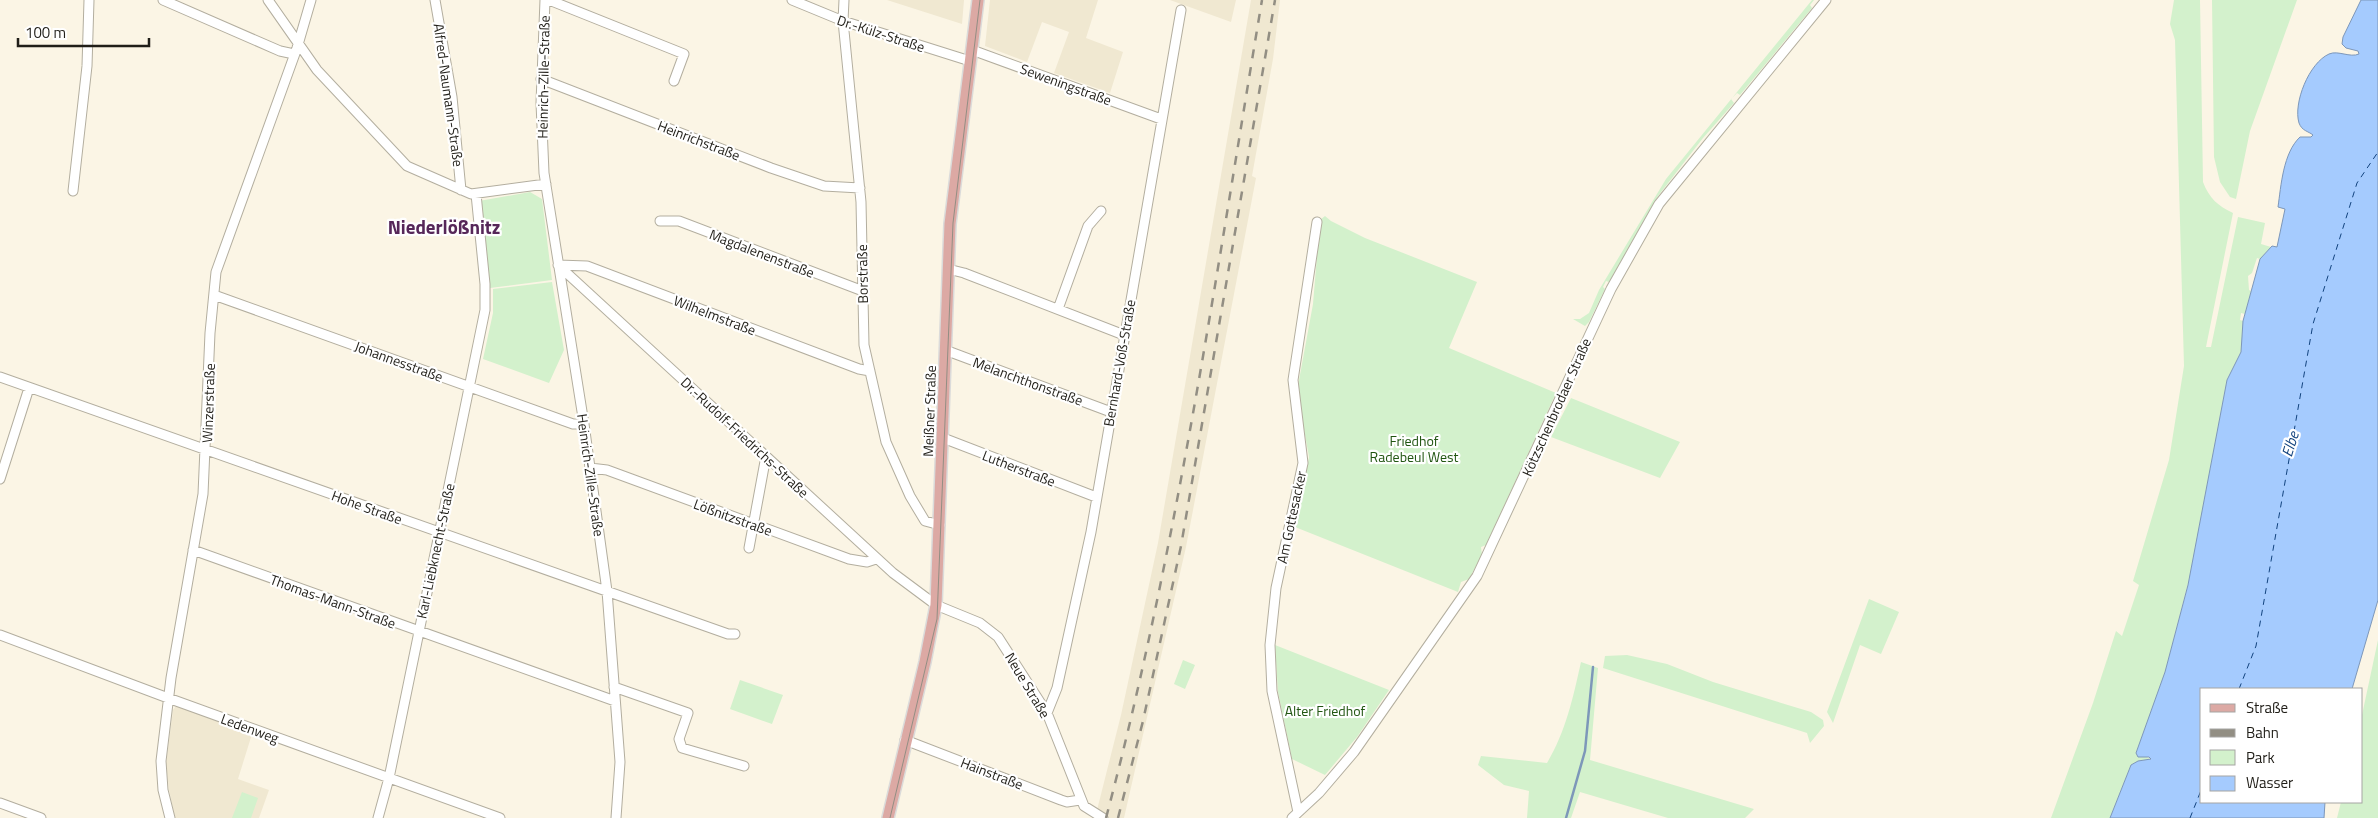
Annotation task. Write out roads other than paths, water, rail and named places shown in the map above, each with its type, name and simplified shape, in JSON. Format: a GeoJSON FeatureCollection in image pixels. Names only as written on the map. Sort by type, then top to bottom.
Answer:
{"type":"FeatureCollection","features":[{"type":"Feature","properties":{"kind":"main road","name":"Meißner Straße"},"geometry":{"type":"LineString","coordinates":[[888,818],[905,740],[928,653],[936,605],[950,224],[978,0]]}},
{"type":"Feature","properties":{"kind":"street"},"geometry":{"type":"LineString","coordinates":[[73,191],[87,66],[89,0]]}},
{"type":"Feature","properties":{"kind":"street"},"geometry":{"type":"LineString","coordinates":[[163,0],[280,50],[294,54]]}},
{"type":"Feature","properties":{"kind":"street"},"geometry":{"type":"LineString","coordinates":[[268,0],[317,70],[407,166],[461,190],[476,194],[546,184]]}},
{"type":"Feature","properties":{"kind":"street","name":"Winzerstraße"},"geometry":{"type":"LineString","coordinates":[[170,818],[166,805],[161,768],[168,698],[202,502],[210,333],[218,264],[298,43],[311,0]]}},
{"type":"Feature","properties":{"kind":"street","name":"Alfred-Naumann-Straße"},"geometry":{"type":"LineString","coordinates":[[436,0],[452,97],[461,190]]}},
{"type":"Feature","properties":{"kind":"street"},"geometry":{"type":"LineString","coordinates":[[547,0],[684,54],[674,81]]}},
{"type":"Feature","properties":{"kind":"street","name":"Heinrich-Zille-Straße"},"geometry":{"type":"LineString","coordinates":[[547,0],[541,79],[541,129],[546,184],[584,424],[607,592],[620,762],[616,818]]}},
{"type":"Feature","properties":{"kind":"street","name":"Dr.-Külz-Straße"},"geometry":{"type":"LineString","coordinates":[[792,0],[843,21],[971,56]]}},
{"type":"Feature","properties":{"kind":"street","name":"Borstraße"},"geometry":{"type":"LineString","coordinates":[[844,0],[843,21],[860,188],[863,336],[891,454],[910,496],[925,521],[940,525]]}},
{"type":"Feature","properties":{"kind":"street","name":"Kötzschenbrodaer Straße"},"geometry":{"type":"LineString","coordinates":[[1295,815],[1319,793],[1354,752],[1477,576],[1611,289],[1659,204],[1826,0]]}},
{"type":"Feature","properties":{"kind":"street","name":"Bernhard-Voß-Straße"},"geometry":{"type":"LineString","coordinates":[[1047,714],[1057,688],[1084,564],[1180,10]]}},
{"type":"Feature","properties":{"kind":"street","name":"Seweningstraße"},"geometry":{"type":"LineString","coordinates":[[971,56],[1161,119]]}},
{"type":"Feature","properties":{"kind":"street","name":"Heinrichstraße"},"geometry":{"type":"LineString","coordinates":[[541,79],[779,171],[824,186],[860,188]]}},
{"type":"Feature","properties":{"kind":"street","name":"Karl-Liebknecht-Straße"},"geometry":{"type":"LineString","coordinates":[[378,818],[389,778],[485,310],[485,284],[476,194]]}},
{"type":"Feature","properties":{"kind":"street"},"geometry":{"type":"LineString","coordinates":[[1058,309],[1088,226],[1101,211]]}},
{"type":"Feature","properties":{"kind":"street","name":"Magdalenenstraße"},"geometry":{"type":"LineString","coordinates":[[660,221],[679,221],[863,291]]}},
{"type":"Feature","properties":{"kind":"street","name":"Am Gottesacker"},"geometry":{"type":"LineString","coordinates":[[1295,815],[1272,691],[1270,645],[1276,588],[1303,463],[1293,380],[1317,222]]}},
{"type":"Feature","properties":{"kind":"street","name":"Wilhelmstraße"},"geometry":{"type":"LineString","coordinates":[[558,265],[587,266],[859,369],[870,371]]}},
{"type":"Feature","properties":{"kind":"street","name":"Dr.-Rudolf-Friedrichs-Straße"},"geometry":{"type":"LineString","coordinates":[[558,265],[876,558],[936,605]]}},
{"type":"Feature","properties":{"kind":"street"},"geometry":{"type":"LineString","coordinates":[[948,269],[964,273],[1124,334]]}},
{"type":"Feature","properties":{"kind":"street","name":"Johannesstraße"},"geometry":{"type":"LineString","coordinates":[[214,295],[573,424],[584,424]]}},
{"type":"Feature","properties":{"kind":"street","name":"Melanchthonstraße"},"geometry":{"type":"LineString","coordinates":[[946,350],[1111,412]]}},
{"type":"Feature","properties":{"kind":"street","name":"Hohe Straße"},"geometry":{"type":"LineString","coordinates":[[0,377],[607,592],[728,634],[735,634]]}},
{"type":"Feature","properties":{"kind":"street"},"geometry":{"type":"LineString","coordinates":[[0,479],[30,388]]}},
{"type":"Feature","properties":{"kind":"street","name":"Lutherstraße"},"geometry":{"type":"LineString","coordinates":[[942,438],[1096,497]]}},
{"type":"Feature","properties":{"kind":"street"},"geometry":{"type":"LineString","coordinates":[[749,548],[766,456]]}},
{"type":"Feature","properties":{"kind":"street","name":"Lößnitzstraße"},"geometry":{"type":"LineString","coordinates":[[590,468],[607,470],[849,558],[867,562],[876,558]]}},
{"type":"Feature","properties":{"kind":"street","name":"Thomas-Mann-Straße"},"geometry":{"type":"LineString","coordinates":[[193,550],[615,701]]}},
{"type":"Feature","properties":{"kind":"street","name":"Neue Straße"},"geometry":{"type":"LineString","coordinates":[[936,605],[980,623],[998,637],[1047,714],[1080,800],[1086,809],[1103,818]]}},
{"type":"Feature","properties":{"kind":"street","name":"Ledenweg"},"geometry":{"type":"LineString","coordinates":[[0,635],[500,818]]}},
{"type":"Feature","properties":{"kind":"street"},"geometry":{"type":"LineString","coordinates":[[614,687],[688,713],[679,739],[682,748],[744,766]]}},
{"type":"Feature","properties":{"kind":"street","name":"Hainstraße"},"geometry":{"type":"LineString","coordinates":[[905,740],[1061,800],[1067,802],[1080,800]]}},
{"type":"Feature","properties":{"kind":"street"},"geometry":{"type":"LineString","coordinates":[[0,803],[41,818]]}},
{"type":"Feature","properties":{"kind":"water","name":"Elbe"},"geometry":{"type":"Polygon","coordinates":[[[2361,0],[2378,0],[2378,600],[2352,688],[2200,688],[2200,803],[2325,803],[2324,818],[2110,818],[2131,765],[2138,761],[2151,759],[2149,757],[2138,757],[2136,753],[2165,672],[2188,585],[2227,380],[2241,352],[2243,321],[2260,259],[2272,246],[2277,247],[2285,209],[2278,207],[2286,161],[2294,144],[2300,137],[2311,137],[2313,135],[2303,129],[2299,123],[2298,105],[2304,84],[2315,66],[2329,54],[2359,54],[2358,51],[2346,48],[2342,44],[2343,37],[2361,0]]]}},
{"type":"Feature","properties":{"kind":"waterway"},"geometry":{"type":"LineString","coordinates":[[1566,818],[1585,751],[1593,667]]}},
{"type":"Feature","properties":{"kind":"tram line"},"geometry":{"type":"LineString","coordinates":[[890,818],[937,619],[953,223],[980,0]]}},
{"type":"Feature","properties":{"kind":"railway"},"geometry":{"type":"LineString","coordinates":[[1106,818],[1154,616],[1174,514],[1211,309],[1262,0]]}},
{"type":"Feature","properties":{"kind":"railway"},"geometry":{"type":"LineString","coordinates":[[1118,818],[1143,721],[1181,546],[1275,0]]}},
{"type":"Feature","properties":{"kind":"district","name":"Niederlößnitz"},"geometry":{"type":"Point","coordinates":[444,226]}},
{"type":"Feature","properties":{"kind":"park label","name":"Friedhof Radebeul West"},"geometry":{"type":"Point","coordinates":[1414,448]}},
{"type":"Feature","properties":{"kind":"park label","name":"Alter Friedhof"},"geometry":{"type":"Point","coordinates":[1325,710]}}]}
